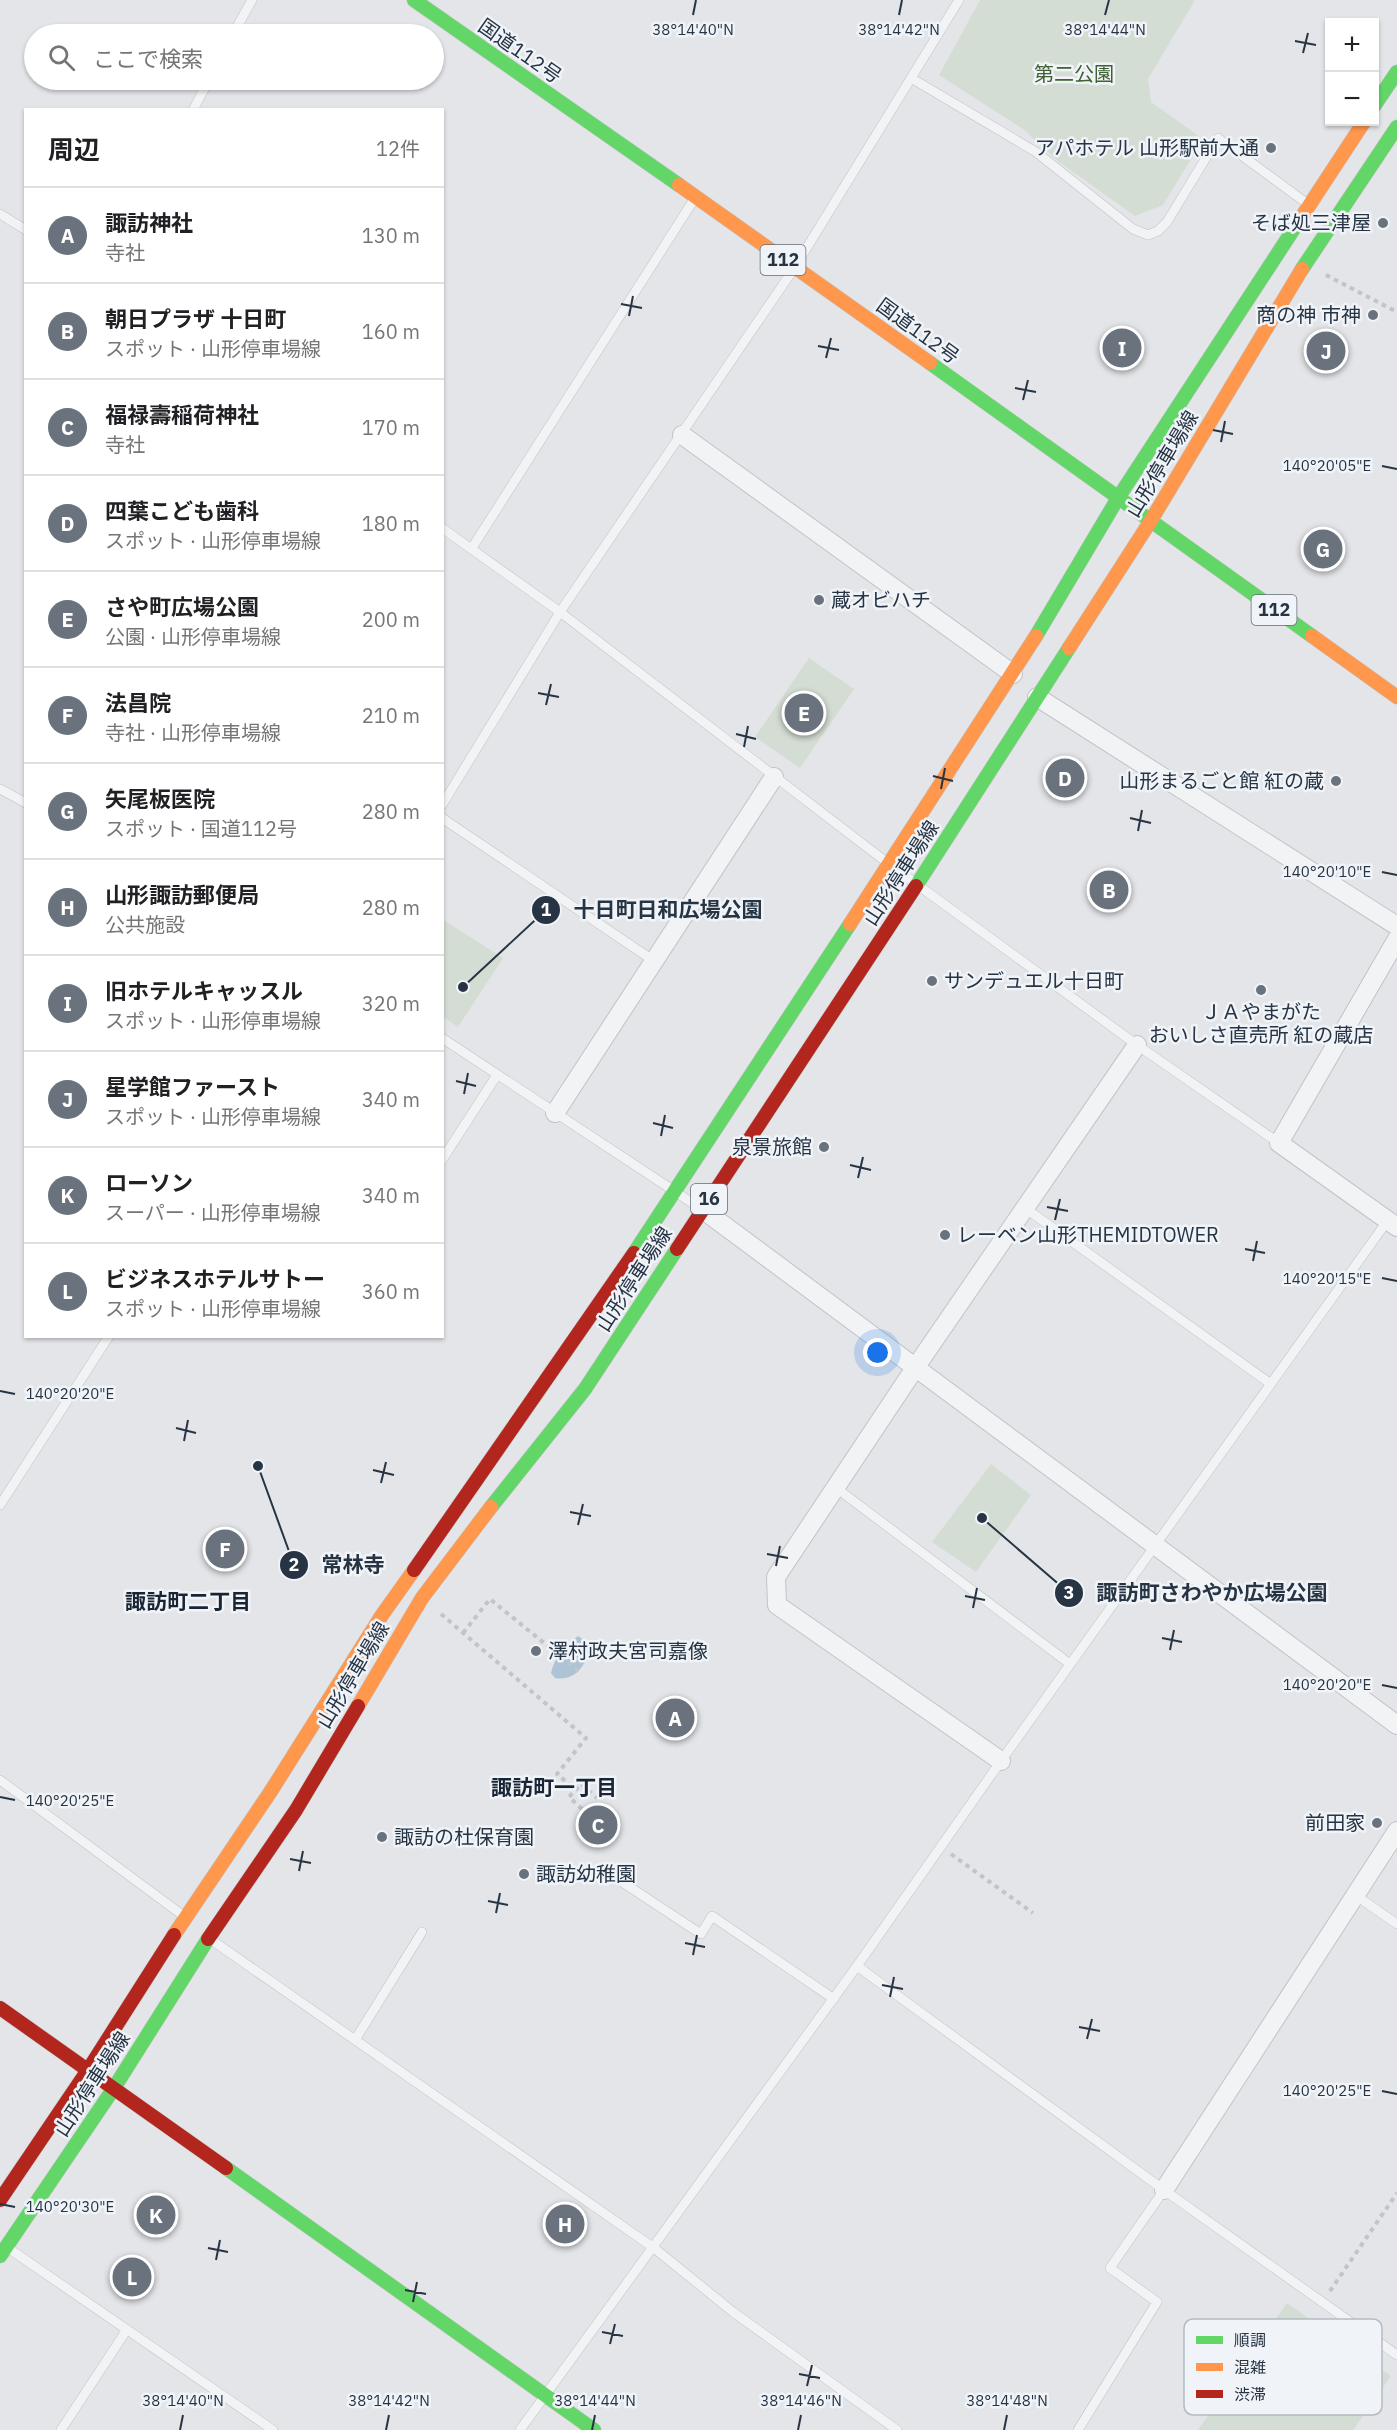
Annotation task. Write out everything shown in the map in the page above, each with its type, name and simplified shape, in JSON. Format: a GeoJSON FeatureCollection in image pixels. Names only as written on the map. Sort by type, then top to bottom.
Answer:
{"type":"FeatureCollection","features":[{"type":"Feature","properties":{"kind":"main road","name":"国道112号"},"geometry":{"type":"LineString","coordinates":[[414,0],[795,267],[1397,697]]}},
{"type":"Feature","properties":{"kind":"main road"},"geometry":{"type":"LineString","coordinates":[[1379,99],[1397,72]]}},
{"type":"Feature","properties":{"kind":"main road","name":"山形停車場線"},"geometry":{"type":"LineString","coordinates":[[0,2200],[271,1791],[382,1615],[618,1278],[1012,674],[1118,498],[1361,126]]}},
{"type":"Feature","properties":{"kind":"main road","name":"山形停車場線"},"geometry":{"type":"LineString","coordinates":[[3,2251],[114,2088],[209,1938],[296,1810],[422,1598],[585,1389],[918,883],[1150,522],[1305,264],[1397,127]]}},
{"type":"Feature","properties":{"kind":"main road"},"geometry":{"type":"LineString","coordinates":[[0,2008],[594,2430]]}},
{"type":"Feature","properties":{"kind":"street"},"geometry":{"type":"LineString","coordinates":[[682,435],[1012,674]]}},
{"type":"Feature","properties":{"kind":"street"},"geometry":{"type":"LineString","coordinates":[[1037,697],[1397,926]]}},
{"type":"Feature","properties":{"kind":"street"},"geometry":{"type":"LineString","coordinates":[[555,1113],[774,777]]}},
{"type":"Feature","properties":{"kind":"street"},"geometry":{"type":"LineString","coordinates":[[1393,1223],[1279,1143],[1397,939]]}},
{"type":"Feature","properties":{"kind":"street"},"geometry":{"type":"LineString","coordinates":[[1001,1761],[777,1605],[776,1577],[915,1368],[1137,1045]]}},
{"type":"Feature","properties":{"kind":"street"},"geometry":{"type":"LineString","coordinates":[[702,1209],[1397,1725]]}},
{"type":"Feature","properties":{"kind":"street"},"geometry":{"type":"LineString","coordinates":[[1164,2190],[1397,1831]]}},
{"type":"Feature","properties":{"kind":"lane"},"geometry":{"type":"LineString","coordinates":[[239,24],[252,0]]}},
{"type":"Feature","properties":{"kind":"lane"},"geometry":{"type":"LineString","coordinates":[[444,802],[560,612],[795,267],[959,0]]}},
{"type":"Feature","properties":{"kind":"lane"},"geometry":{"type":"LineString","coordinates":[[911,78],[1036,152],[1133,229],[1148,235],[1158,231],[1167,222],[1218,138],[1310,205]]}},
{"type":"Feature","properties":{"kind":"lane"},"geometry":{"type":"LineString","coordinates":[[194,108],[204,90]]}},
{"type":"Feature","properties":{"kind":"lane"},"geometry":{"type":"LineString","coordinates":[[472,548],[695,199]]}},
{"type":"Feature","properties":{"kind":"lane"},"geometry":{"type":"LineString","coordinates":[[0,214],[24,229]]}},
{"type":"Feature","properties":{"kind":"lane"},"geometry":{"type":"LineString","coordinates":[[444,533],[472,548],[560,612],[889,864],[1137,1045],[1279,1143]]}},
{"type":"Feature","properties":{"kind":"lane"},"geometry":{"type":"LineString","coordinates":[[0,789],[24,802]]}},
{"type":"Feature","properties":{"kind":"lane"},"geometry":{"type":"LineString","coordinates":[[444,819],[654,961]]}},
{"type":"Feature","properties":{"kind":"lane"},"geometry":{"type":"LineString","coordinates":[[444,1039],[702,1209]]}},
{"type":"Feature","properties":{"kind":"lane"},"geometry":{"type":"LineString","coordinates":[[444,1157],[497,1075]]}},
{"type":"Feature","properties":{"kind":"lane"},"geometry":{"type":"LineString","coordinates":[[1025,1208],[1271,1384]]}},
{"type":"Feature","properties":{"kind":"lane"},"geometry":{"type":"LineString","coordinates":[[520,2430],[857,1966],[1271,1384],[1393,1223]]}},
{"type":"Feature","properties":{"kind":"lane"},"geometry":{"type":"LineString","coordinates":[[0,1505],[108,1338]]}},
{"type":"Feature","properties":{"kind":"lane"},"geometry":{"type":"LineString","coordinates":[[835,1487],[1070,1664]]}},
{"type":"Feature","properties":{"kind":"lane"},"geometry":{"type":"LineString","coordinates":[[0,1780],[186,1917]]}},
{"type":"Feature","properties":{"kind":"lane"},"geometry":{"type":"LineString","coordinates":[[616,1878],[701,1934],[712,1917],[834,1998]]}},
{"type":"Feature","properties":{"kind":"lane"},"geometry":{"type":"LineString","coordinates":[[1355,1895],[1397,1924]]}},
{"type":"Feature","properties":{"kind":"lane"},"geometry":{"type":"LineString","coordinates":[[355,2040],[422,1932]]}},
{"type":"Feature","properties":{"kind":"lane"},"geometry":{"type":"LineString","coordinates":[[209,1938],[654,2248],[734,2312],[897,2430]]}},
{"type":"Feature","properties":{"kind":"lane"},"geometry":{"type":"LineString","coordinates":[[857,1966],[1164,2190],[1346,2319]]}},
{"type":"Feature","properties":{"kind":"lane"},"geometry":{"type":"LineString","coordinates":[[1078,2430],[1157,2302],[1110,2268],[1164,2190]]}},
{"type":"Feature","properties":{"kind":"lane"},"geometry":{"type":"LineString","coordinates":[[3,2251],[273,2430]]}},
{"type":"Feature","properties":{"kind":"lane"},"geometry":{"type":"LineString","coordinates":[[61,2430],[126,2331]]}},
{"type":"Feature","properties":{"kind":"lane"},"geometry":{"type":"LineString","coordinates":[[1382,2344],[1397,2355]]}},
{"type":"Feature","properties":{"kind":"path"},"geometry":{"type":"LineString","coordinates":[[1305,264],[1397,312]]}},
{"type":"Feature","properties":{"kind":"path"},"geometry":{"type":"LineString","coordinates":[[422,1598],[586,1738],[557,1774],[576,1790]]}},
{"type":"Feature","properties":{"kind":"path"},"geometry":{"type":"LineString","coordinates":[[463,1633],[490,1599],[582,1674]]}},
{"type":"Feature","properties":{"kind":"path"},"geometry":{"type":"LineString","coordinates":[[582,1809],[569,1797],[581,1784],[597,1798]]}},
{"type":"Feature","properties":{"kind":"path"},"geometry":{"type":"LineString","coordinates":[[941,1846],[1033,1913]]}},
{"type":"Feature","properties":{"kind":"path"},"geometry":{"type":"LineString","coordinates":[[1322,2302],[1397,2193]]}},
{"type":"Feature","properties":{"kind":"green space","name":"第二公園"},"geometry":{"type":"Polygon","coordinates":[[[980,0],[1195,0],[1148,79],[1151,102],[1203,139],[1163,205],[1135,216],[1059,162],[1023,129],[939,75],[980,0]]]}},
{"type":"Feature","properties":{"kind":"green space"},"geometry":{"type":"Polygon","coordinates":[[[809,658],[854,689],[800,768],[755,737],[809,658]]]}},
{"type":"Feature","properties":{"kind":"green space"},"geometry":{"type":"Polygon","coordinates":[[[444,920],[503,958],[458,1027],[444,1018],[444,920]]]}},
{"type":"Feature","properties":{"kind":"green space"},"geometry":{"type":"Polygon","coordinates":[[[991,1464],[1031,1495],[976,1572],[932,1542],[991,1464]]]}},
{"type":"Feature","properties":{"kind":"green space"},"geometry":{"type":"Polygon","coordinates":[[[1287,2303],[1310,2319],[1276,2319],[1287,2303]]]}},
{"type":"Feature","properties":{"kind":"green space"},"geometry":{"type":"Polygon","coordinates":[[[1382,2370],[1391,2376],[1382,2389],[1382,2370]]]}},
{"type":"Feature","properties":{"kind":"green space"},"geometry":{"type":"Polygon","coordinates":[[[1209,2415],[1364,2415],[1353,2430],[1198,2430],[1209,2415]]]}},
{"type":"Feature","properties":{"kind":"water"},"geometry":{"type":"Polygon","coordinates":[[[578,1636],[590,1644],[584,1664],[580,1670],[569,1677],[555,1678],[551,1673],[555,1662],[578,1636]]]}},
{"type":"Feature","properties":{"kind":"traffic: fast"},"geometry":{"type":"LineString","coordinates":[[414,0],[679,185]]}},
{"type":"Feature","properties":{"kind":"traffic: fast"},"geometry":{"type":"LineString","coordinates":[[1379,99],[1397,72]]}},
{"type":"Feature","properties":{"kind":"traffic: fast"},"geometry":{"type":"LineString","coordinates":[[1302,269],[1397,127]]}},
{"type":"Feature","properties":{"kind":"traffic: fast"},"geometry":{"type":"LineString","coordinates":[[1036,636],[1118,498],[1297,224]]}},
{"type":"Feature","properties":{"kind":"traffic: fast"},"geometry":{"type":"LineString","coordinates":[[930,363],[1312,636]]}},
{"type":"Feature","properties":{"kind":"traffic: fast"},"geometry":{"type":"LineString","coordinates":[[916,886],[1069,648]]}},
{"type":"Feature","properties":{"kind":"traffic: fast"},"geometry":{"type":"LineString","coordinates":[[634,1253],[850,924]]}},
{"type":"Feature","properties":{"kind":"traffic: fast"},"geometry":{"type":"LineString","coordinates":[[491,1507],[585,1389],[677,1249]]}},
{"type":"Feature","properties":{"kind":"traffic: fast"},"geometry":{"type":"LineString","coordinates":[[0,2256],[114,2088],[208,1939]]}},
{"type":"Feature","properties":{"kind":"traffic: fast"},"geometry":{"type":"LineString","coordinates":[[226,2168],[594,2430]]}},
{"type":"Feature","properties":{"kind":"traffic: slow"},"geometry":{"type":"LineString","coordinates":[[1297,224],[1361,126]]}},
{"type":"Feature","properties":{"kind":"traffic: slow"},"geometry":{"type":"LineString","coordinates":[[679,185],[930,363]]}},
{"type":"Feature","properties":{"kind":"traffic: slow"},"geometry":{"type":"LineString","coordinates":[[1069,648],[1150,522],[1302,269]]}},
{"type":"Feature","properties":{"kind":"traffic: slow"},"geometry":{"type":"LineString","coordinates":[[850,924],[1036,636]]}},
{"type":"Feature","properties":{"kind":"traffic: slow"},"geometry":{"type":"LineString","coordinates":[[1312,636],[1397,697]]}},
{"type":"Feature","properties":{"kind":"traffic: slow"},"geometry":{"type":"LineString","coordinates":[[358,1706],[422,1598],[491,1507]]}},
{"type":"Feature","properties":{"kind":"traffic: slow"},"geometry":{"type":"LineString","coordinates":[[174,1935],[271,1791],[382,1615],[414,1570]]}},
{"type":"Feature","properties":{"kind":"traffic: jam"},"geometry":{"type":"LineString","coordinates":[[677,1249],[916,886]]}},
{"type":"Feature","properties":{"kind":"traffic: jam"},"geometry":{"type":"LineString","coordinates":[[414,1570],[634,1253]]}},
{"type":"Feature","properties":{"kind":"traffic: jam"},"geometry":{"type":"LineString","coordinates":[[208,1939],[296,1810],[358,1706]]}},
{"type":"Feature","properties":{"kind":"traffic: jam"},"geometry":{"type":"LineString","coordinates":[[0,2200],[88,2070],[174,1935]]}},
{"type":"Feature","properties":{"kind":"traffic: jam"},"geometry":{"type":"LineString","coordinates":[[0,2008],[226,2168]]}},
{"type":"Feature","properties":{"kind":"place","name":"アパホテル 山形駅前大通"},"geometry":{"type":"Point","coordinates":[1271,148]}},
{"type":"Feature","properties":{"kind":"place","name":"そば処三津屋"},"geometry":{"type":"Point","coordinates":[1383,223]}},
{"type":"Feature","properties":{"kind":"place","name":"商の神 市神"},"geometry":{"type":"Point","coordinates":[1373,315]}},
{"type":"Feature","properties":{"kind":"place","name":"旧ホテルキャッスル"},"geometry":{"type":"Point","coordinates":[1122,348]}},
{"type":"Feature","properties":{"kind":"place","name":"星学館ファースト"},"geometry":{"type":"Point","coordinates":[1326,351]}},
{"type":"Feature","properties":{"kind":"place","name":"矢尾板医院"},"geometry":{"type":"Point","coordinates":[1323,549]}},
{"type":"Feature","properties":{"kind":"place","name":"蔵オビハチ"},"geometry":{"type":"Point","coordinates":[819,600]}},
{"type":"Feature","properties":{"kind":"place","name":"さや町広場公園"},"geometry":{"type":"Point","coordinates":[804,713]}},
{"type":"Feature","properties":{"kind":"place","name":"四葉こども歯科"},"geometry":{"type":"Point","coordinates":[1065,778]}},
{"type":"Feature","properties":{"kind":"place","name":"山形まるごと館 紅の蔵"},"geometry":{"type":"Point","coordinates":[1336,781]}},
{"type":"Feature","properties":{"kind":"place","name":"朝日プラザ 十日町"},"geometry":{"type":"Point","coordinates":[1109,890]}},
{"type":"Feature","properties":{"kind":"place","name":"サンデュエル十日町"},"geometry":{"type":"Point","coordinates":[932,981]}},
{"type":"Feature","properties":{"kind":"place","name":"十日町日和広場公園"},"geometry":{"type":"Point","coordinates":[463,987]}},
{"type":"Feature","properties":{"kind":"place","name":"ＪＡやまがた おいしさ直売所 紅の蔵店"},"geometry":{"type":"Point","coordinates":[1261,990]}},
{"type":"Feature","properties":{"kind":"place","name":"泉景旅館"},"geometry":{"type":"Point","coordinates":[824,1147]}},
{"type":"Feature","properties":{"kind":"place","name":"レーベン山形THEMIDTOWER"},"geometry":{"type":"Point","coordinates":[945,1235]}},
{"type":"Feature","properties":{"kind":"place","name":"常林寺"},"geometry":{"type":"Point","coordinates":[258,1466]}},
{"type":"Feature","properties":{"kind":"place","name":"諏訪町さわやか広場公園"},"geometry":{"type":"Point","coordinates":[982,1518]}},
{"type":"Feature","properties":{"kind":"place","name":"法昌院"},"geometry":{"type":"Point","coordinates":[225,1549]}},
{"type":"Feature","properties":{"kind":"place","name":"澤村政夫宮司嘉像"},"geometry":{"type":"Point","coordinates":[536,1651]}},
{"type":"Feature","properties":{"kind":"place","name":"諏訪神社"},"geometry":{"type":"Point","coordinates":[675,1718]}},
{"type":"Feature","properties":{"kind":"place","name":"前田家"},"geometry":{"type":"Point","coordinates":[1377,1823]}},
{"type":"Feature","properties":{"kind":"place","name":"福禄壽稲荷神社"},"geometry":{"type":"Point","coordinates":[598,1825]}},
{"type":"Feature","properties":{"kind":"place","name":"諏訪の杜保育園"},"geometry":{"type":"Point","coordinates":[382,1837]}},
{"type":"Feature","properties":{"kind":"place","name":"諏訪幼稚園"},"geometry":{"type":"Point","coordinates":[524,1874]}},
{"type":"Feature","properties":{"kind":"place","name":"ローソン"},"geometry":{"type":"Point","coordinates":[156,2215]}},
{"type":"Feature","properties":{"kind":"place","name":"山形諏訪郵便局"},"geometry":{"type":"Point","coordinates":[565,2224]}},
{"type":"Feature","properties":{"kind":"place","name":"ビジネスホテルサトー"},"geometry":{"type":"Point","coordinates":[132,2277]}},
{"type":"Feature","properties":{"kind":"district","name":"諏訪町二丁目"},"geometry":{"type":"Point","coordinates":[188,1602]}},
{"type":"Feature","properties":{"kind":"district","name":"諏訪町一丁目"},"geometry":{"type":"Point","coordinates":[554,1788]}}]}
